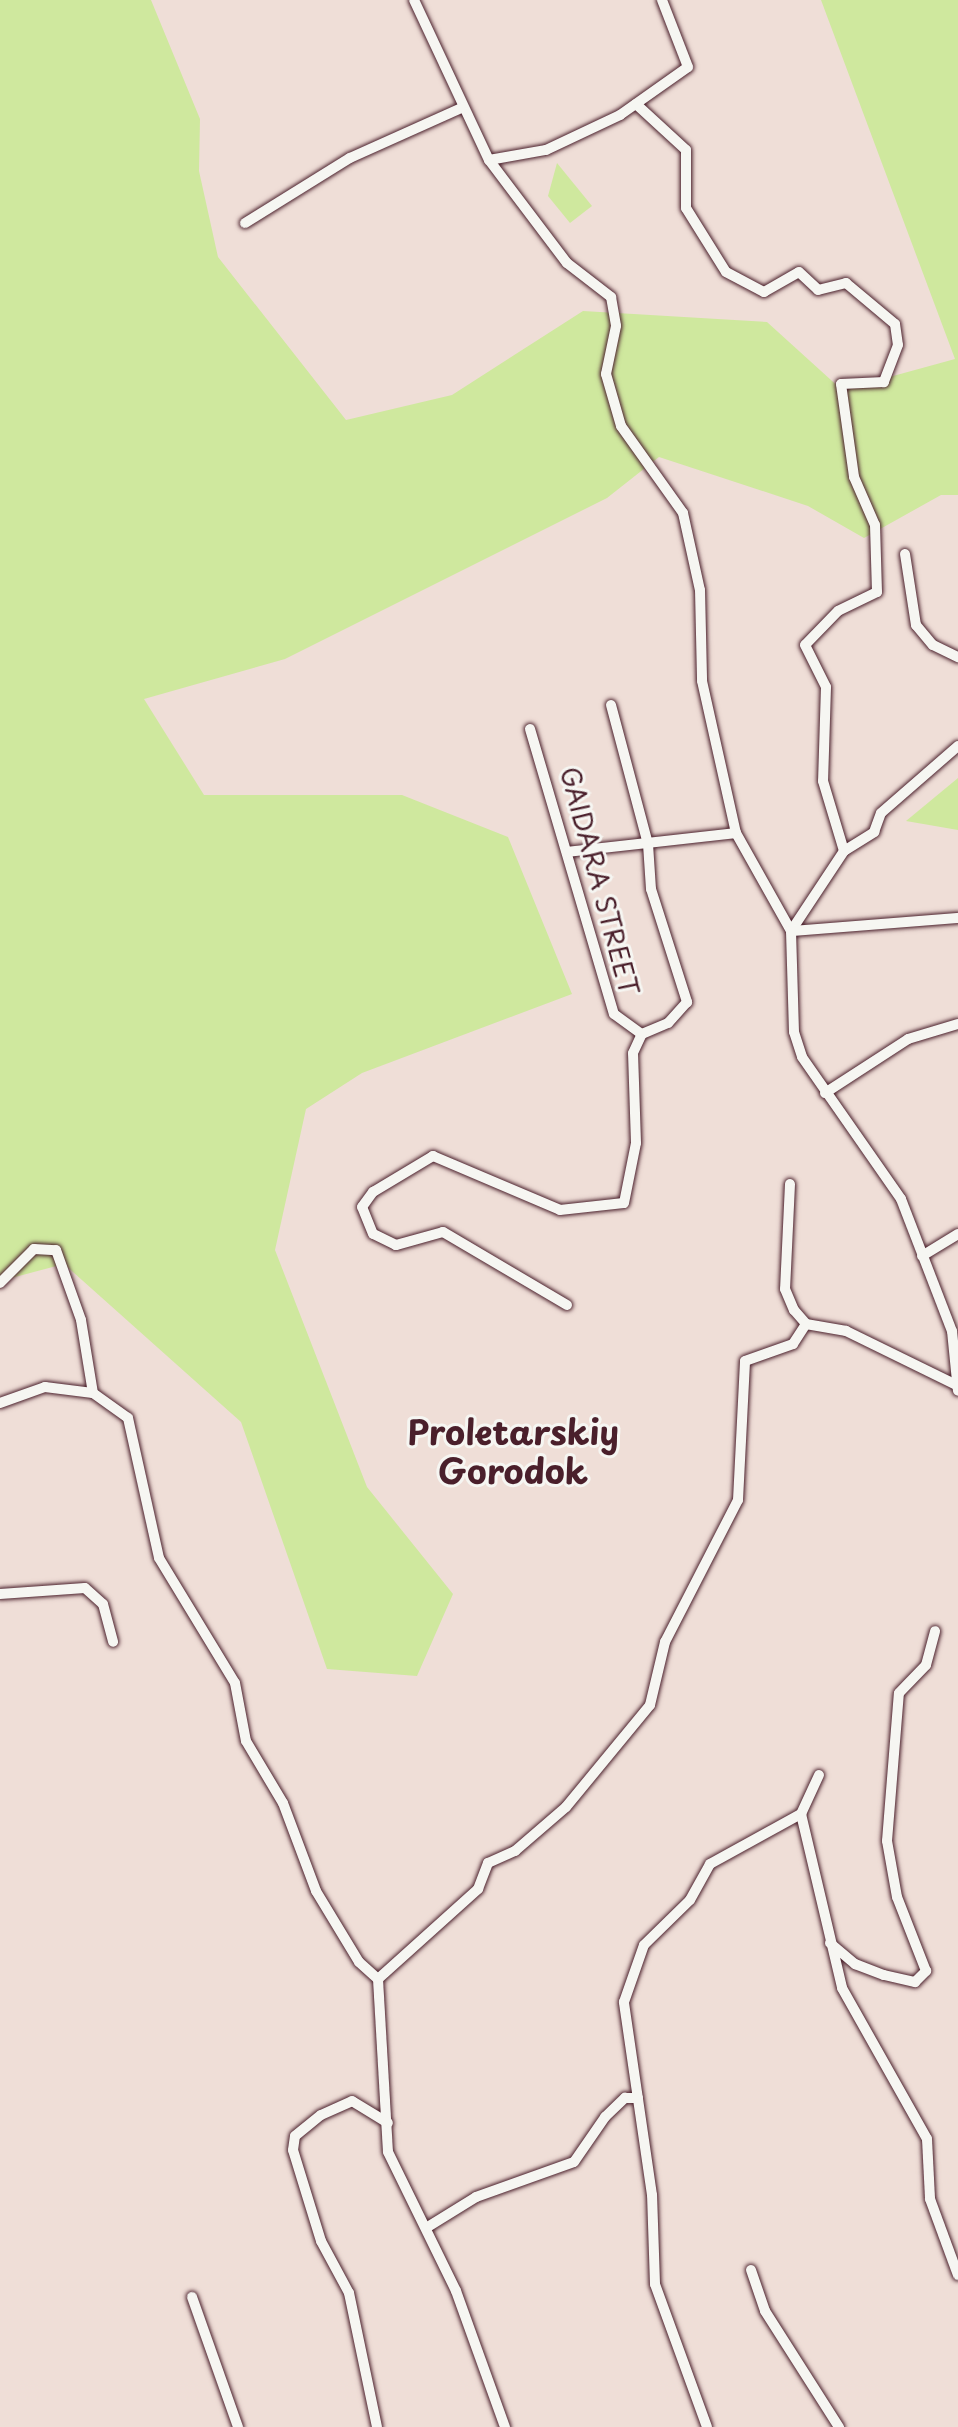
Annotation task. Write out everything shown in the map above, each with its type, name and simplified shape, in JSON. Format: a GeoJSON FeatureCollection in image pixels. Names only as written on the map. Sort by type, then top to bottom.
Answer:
{"type":"FeatureCollection","features":[{"type":"Feature","properties":{"kind":"street"},"geometry":{"type":"LineString","coordinates":[[414,0],[461,108],[489,160],[567,263],[611,297],[616,326],[606,374],[621,426],[683,513],[696,557],[702,681],[736,833],[791,931],[794,1032],[825,1093],[888,1177],[952,1331],[957,1388]]}},
{"type":"Feature","properties":{"kind":"street"},"geometry":{"type":"LineString","coordinates":[[489,160],[546,150],[636,104],[688,67],[662,0]]}},
{"type":"Feature","properties":{"kind":"street"},"geometry":{"type":"LineString","coordinates":[[636,104],[686,150],[686,208],[726,272],[764,292],[799,272],[818,290],[846,283],[895,324],[898,345],[884,382],[841,384],[854,477],[875,525],[877,592],[829,617],[805,645],[826,687],[823,781],[844,851]]}},
{"type":"Feature","properties":{"kind":"street"},"geometry":{"type":"LineString","coordinates":[[245,223],[350,158],[461,108]]}},
{"type":"Feature","properties":{"kind":"street"},"geometry":{"type":"LineString","coordinates":[[905,554],[916,625],[933,645],[958,657]]}},
{"type":"Feature","properties":{"kind":"street"},"geometry":{"type":"LineString","coordinates":[[567,1305],[443,1232],[396,1245],[373,1234],[362,1207],[373,1192],[433,1156],[560,1210],[624,1203],[636,1143],[633,1053],[642,1034],[668,1023],[687,1002],[651,889],[648,844],[611,705]]}},
{"type":"Feature","properties":{"kind":"street","name":"GAIDARA STREET"},"geometry":{"type":"LineString","coordinates":[[530,729],[614,1014],[642,1034]]}},
{"type":"Feature","properties":{"kind":"street"},"geometry":{"type":"LineString","coordinates":[[791,931],[844,851],[874,832],[881,813],[958,746]]}},
{"type":"Feature","properties":{"kind":"street"},"geometry":{"type":"LineString","coordinates":[[567,852],[736,833]]}},
{"type":"Feature","properties":{"kind":"street"},"geometry":{"type":"LineString","coordinates":[[791,931],[958,918]]}},
{"type":"Feature","properties":{"kind":"street"},"geometry":{"type":"LineString","coordinates":[[825,1093],[908,1039],[958,1024]]}},
{"type":"Feature","properties":{"kind":"street"},"geometry":{"type":"LineString","coordinates":[[790,1184],[785,1289],[806,1324],[846,1331],[957,1388]]}},
{"type":"Feature","properties":{"kind":"street"},"geometry":{"type":"LineString","coordinates":[[922,1256],[958,1234]]}},
{"type":"Feature","properties":{"kind":"street"},"geometry":{"type":"LineString","coordinates":[[0,1283],[34,1249],[56,1250],[81,1320],[93,1393]]}},
{"type":"Feature","properties":{"kind":"street"},"geometry":{"type":"LineString","coordinates":[[378,1979],[478,1889],[488,1863],[515,1851],[566,1807],[650,1705],[665,1642],[738,1500],[745,1361],[793,1344],[806,1324]]}},
{"type":"Feature","properties":{"kind":"street"},"geometry":{"type":"LineString","coordinates":[[0,1403],[45,1387],[93,1393],[128,1418],[159,1558],[235,1683],[246,1741],[283,1803],[316,1891],[359,1962],[378,1979],[388,2152],[426,2228],[505,2427]]}},
{"type":"Feature","properties":{"kind":"street"},"geometry":{"type":"LineString","coordinates":[[0,1594],[85,1588],[103,1604],[113,1642]]}},
{"type":"Feature","properties":{"kind":"street"},"geometry":{"type":"LineString","coordinates":[[829,1941],[855,1964],[884,1975],[915,1982],[926,1971],[897,1897],[887,1841],[899,1693],[926,1665],[935,1631]]}},
{"type":"Feature","properties":{"kind":"street"},"geometry":{"type":"LineString","coordinates":[[707,2427],[655,2284],[638,2098],[624,2002],[644,1945],[690,1900],[710,1864],[801,1814],[819,1775]]}},
{"type":"Feature","properties":{"kind":"street"},"geometry":{"type":"LineString","coordinates":[[801,1814],[829,1941],[851,2015],[902,2085],[927,2139],[930,2199],[958,2275]]}},
{"type":"Feature","properties":{"kind":"street"},"geometry":{"type":"LineString","coordinates":[[426,2228],[476,2197],[574,2162],[605,2117],[625,2098],[638,2098]]}},
{"type":"Feature","properties":{"kind":"street"},"geometry":{"type":"LineString","coordinates":[[377,2427],[349,2293],[321,2241],[293,2150],[295,2136],[321,2115],[352,2101],[388,2123]]}},
{"type":"Feature","properties":{"kind":"street"},"geometry":{"type":"LineString","coordinates":[[751,2270],[765,2311],[839,2427]]}},
{"type":"Feature","properties":{"kind":"street"},"geometry":{"type":"LineString","coordinates":[[192,2297],[238,2427]]}},
{"type":"Feature","properties":{"kind":"green space"},"geometry":{"type":"Polygon","coordinates":[[[0,0],[151,0],[200,119],[199,171],[218,257],[346,420],[452,395],[583,311],[767,322],[842,390],[955,359],[821,0],[958,0],[958,495],[941,495],[864,538],[808,506],[659,457],[607,498],[285,659],[144,699],[204,795],[402,795],[508,837],[572,994],[362,1073],[306,1109],[275,1250],[367,1487],[453,1594],[417,1676],[327,1669],[241,1422],[64,1264],[0,1281],[0,0]]]}},
{"type":"Feature","properties":{"kind":"green space"},"geometry":{"type":"Polygon","coordinates":[[[557,163],[592,206],[570,223],[548,196],[557,163]]]}},
{"type":"Feature","properties":{"kind":"green space"},"geometry":{"type":"Polygon","coordinates":[[[958,778],[958,830],[906,821],[958,778]]]}},
{"type":"Feature","properties":{"kind":"district","name":"Proletarskiy Gorodok"},"geometry":{"type":"Point","coordinates":[513,1450]}}]}
